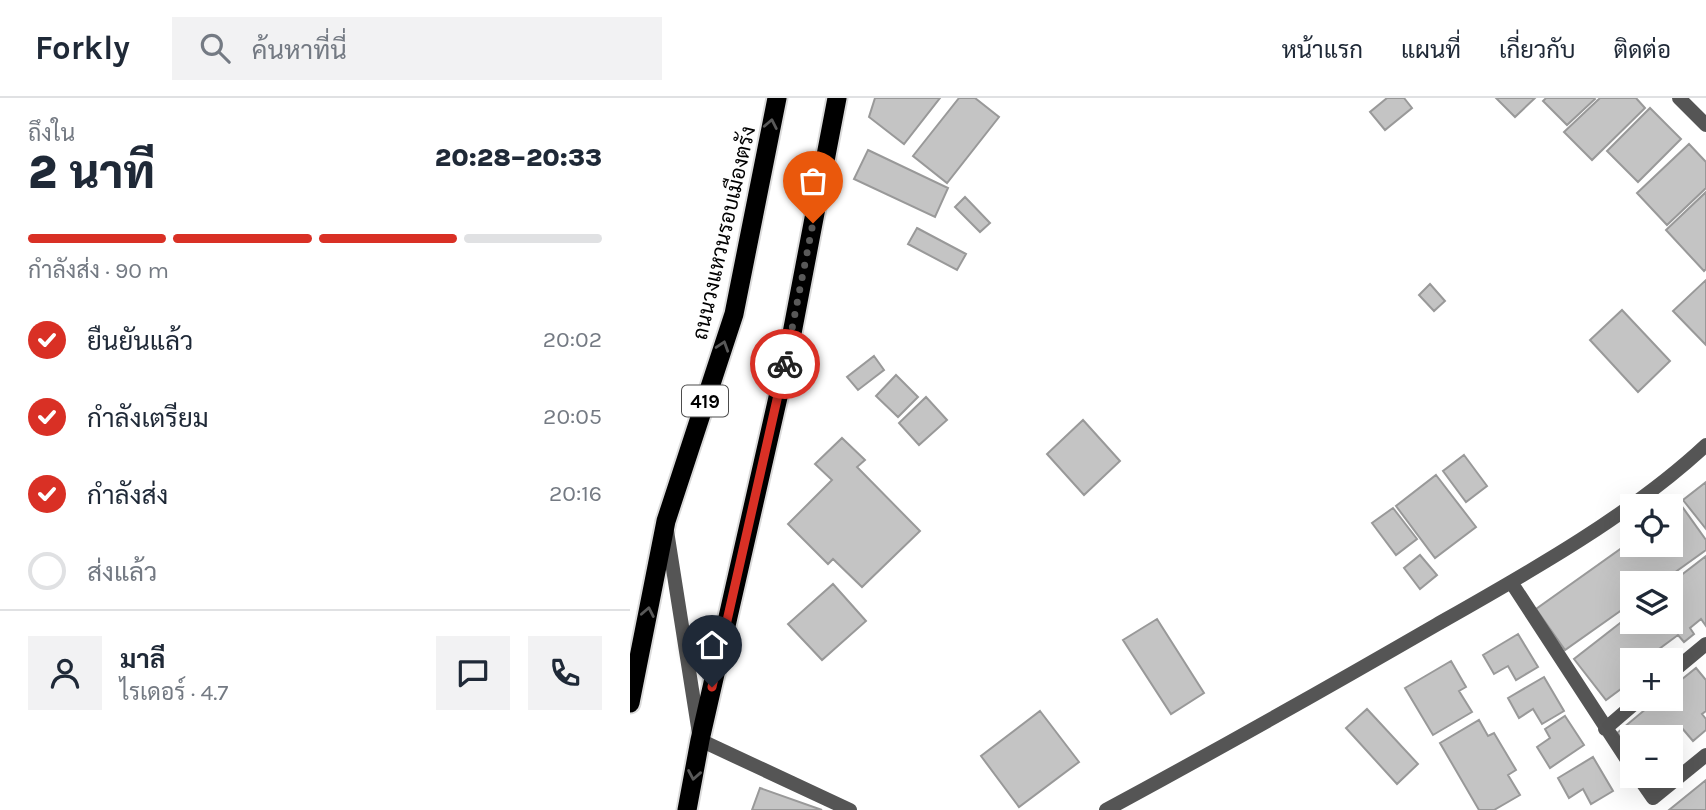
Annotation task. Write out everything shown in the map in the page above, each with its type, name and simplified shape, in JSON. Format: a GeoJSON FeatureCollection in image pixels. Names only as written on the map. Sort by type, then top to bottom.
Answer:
{"type":"FeatureCollection","features":[{"type":"Feature","properties":{"kind":"highway","name":"ถนนวงแหวนรอบเมืองตรัง"},"geometry":{"type":"LineString","coordinates":[[630,703],[666,521],[734,314],[777,98]]}},
{"type":"Feature","properties":{"kind":"highway"},"geometry":{"type":"LineString","coordinates":[[687,810],[700,740],[789,349],[837,98]]}},
{"type":"Feature","properties":{"kind":"street"},"geometry":{"type":"LineString","coordinates":[[1679,98],[1706,125]]}},
{"type":"Feature","properties":{"kind":"street"},"geometry":{"type":"LineString","coordinates":[[1106,810],[1227,745],[1511,582],[1655,489],[1706,445]]}},
{"type":"Feature","properties":{"kind":"street"},"geometry":{"type":"LineString","coordinates":[[666,521],[700,740],[850,810]]}},
{"type":"Feature","properties":{"kind":"street"},"geometry":{"type":"LineString","coordinates":[[1511,582],[1620,750]]}},
{"type":"Feature","properties":{"kind":"street"},"geometry":{"type":"LineString","coordinates":[[1683,663],[1706,644]]}},
{"type":"Feature","properties":{"kind":"street"},"geometry":{"type":"LineString","coordinates":[[1605,729],[1626,711]]}},
{"type":"Feature","properties":{"kind":"street"},"geometry":{"type":"LineString","coordinates":[[1683,774],[1706,755]]}},
{"type":"Feature","properties":{"kind":"street"},"geometry":{"type":"LineString","coordinates":[[1646,788],[1653,798],[1665,788]]}},
{"type":"Feature","properties":{"kind":"building"},"geometry":{"type":"Polygon","coordinates":[[[875,98],[940,98],[904,144],[869,117],[875,98]]]}},
{"type":"Feature","properties":{"kind":"building"},"geometry":{"type":"Polygon","coordinates":[[[959,98],[975,98],[999,117],[947,183],[913,156],[959,98]]]}},
{"type":"Feature","properties":{"kind":"building"},"geometry":{"type":"Polygon","coordinates":[[[1387,98],[1404,98],[1412,108],[1385,130],[1370,112],[1387,98]]]}},
{"type":"Feature","properties":{"kind":"building"},"geometry":{"type":"Polygon","coordinates":[[[1496,98],[1535,98],[1515,117],[1496,98]]]}},
{"type":"Feature","properties":{"kind":"building"},"geometry":{"type":"Polygon","coordinates":[[[1546,98],[1595,99],[1567,125],[1543,101],[1546,98]]]}},
{"type":"Feature","properties":{"kind":"building"},"geometry":{"type":"Polygon","coordinates":[[[1600,98],[1636,98],[1645,108],[1592,160],[1564,132],[1600,98]]]}},
{"type":"Feature","properties":{"kind":"building"},"geometry":{"type":"Polygon","coordinates":[[[1650,108],[1681,139],[1638,182],[1607,151],[1650,108]]]}},
{"type":"Feature","properties":{"kind":"building"},"geometry":{"type":"Polygon","coordinates":[[[1689,144],[1706,162],[1706,188],[1667,225],[1637,193],[1689,144]]]}},
{"type":"Feature","properties":{"kind":"building"},"geometry":{"type":"Polygon","coordinates":[[[868,150],[948,188],[935,217],[854,179],[868,150]]]}},
{"type":"Feature","properties":{"kind":"building"},"geometry":{"type":"Polygon","coordinates":[[[1706,192],[1706,269],[1704,271],[1666,230],[1706,192]]]}},
{"type":"Feature","properties":{"kind":"building"},"geometry":{"type":"Polygon","coordinates":[[[965,197],[990,223],[980,232],[955,207],[965,197]]]}},
{"type":"Feature","properties":{"kind":"building"},"geometry":{"type":"Polygon","coordinates":[[[917,228],[966,254],[957,270],[908,244],[917,228]]]}},
{"type":"Feature","properties":{"kind":"building"},"geometry":{"type":"Polygon","coordinates":[[[1706,280],[1706,345],[1673,311],[1706,280]]]}},
{"type":"Feature","properties":{"kind":"building"},"geometry":{"type":"Polygon","coordinates":[[[1430,284],[1445,301],[1434,311],[1419,295],[1430,284]]]}},
{"type":"Feature","properties":{"kind":"building"},"geometry":{"type":"Polygon","coordinates":[[[1622,310],[1670,361],[1638,392],[1590,340],[1622,310]]]}},
{"type":"Feature","properties":{"kind":"building"},"geometry":{"type":"Polygon","coordinates":[[[874,356],[884,370],[858,390],[847,377],[874,356]]]}},
{"type":"Feature","properties":{"kind":"building"},"geometry":{"type":"Polygon","coordinates":[[[896,375],[918,397],[898,417],[876,396],[896,375]]]}},
{"type":"Feature","properties":{"kind":"building"},"geometry":{"type":"Polygon","coordinates":[[[926,397],[947,420],[919,445],[899,423],[926,397]]]}},
{"type":"Feature","properties":{"kind":"building"},"geometry":{"type":"Polygon","coordinates":[[[1083,420],[1120,461],[1084,495],[1047,454],[1083,420]]]}},
{"type":"Feature","properties":{"kind":"building"},"geometry":{"type":"Polygon","coordinates":[[[842,438],[865,460],[857,467],[920,531],[862,587],[833,559],[828,564],[788,524],[832,480],[815,464],[842,438]]]}},
{"type":"Feature","properties":{"kind":"building"},"geometry":{"type":"Polygon","coordinates":[[[1464,455],[1487,486],[1466,502],[1443,471],[1464,455]]]}},
{"type":"Feature","properties":{"kind":"building"},"geometry":{"type":"Polygon","coordinates":[[[1436,475],[1476,527],[1435,558],[1396,506],[1436,475]]]}},
{"type":"Feature","properties":{"kind":"building"},"geometry":{"type":"Polygon","coordinates":[[[1706,482],[1706,529],[1683,500],[1706,482]]]}},
{"type":"Feature","properties":{"kind":"building"},"geometry":{"type":"Polygon","coordinates":[[[1393,508],[1417,539],[1396,555],[1372,523],[1393,508]]]}},
{"type":"Feature","properties":{"kind":"building"},"geometry":{"type":"Polygon","coordinates":[[[1683,508],[1706,540],[1706,550],[1677,571],[1620,571],[1620,611],[1565,650],[1536,609],[1620,549],[1620,557],[1683,557],[1683,508]]]}},
{"type":"Feature","properties":{"kind":"building"},"geometry":{"type":"Polygon","coordinates":[[[1420,555],[1437,575],[1420,589],[1404,568],[1420,555]]]}},
{"type":"Feature","properties":{"kind":"building"},"geometry":{"type":"Polygon","coordinates":[[[1706,556],[1706,626],[1701,619],[1690,628],[1694,634],[1684,642],[1678,635],[1660,648],[1620,648],[1620,690],[1606,700],[1574,659],[1620,623],[1620,634],[1683,634],[1683,574],[1706,556]]]}},
{"type":"Feature","properties":{"kind":"building"},"geometry":{"type":"Polygon","coordinates":[[[833,584],[866,621],[822,660],[788,624],[833,584]]]}},
{"type":"Feature","properties":{"kind":"building"},"geometry":{"type":"Polygon","coordinates":[[[1157,619],[1204,693],[1171,714],[1123,640],[1157,619]]]}},
{"type":"Feature","properties":{"kind":"building"},"geometry":{"type":"Polygon","coordinates":[[[1518,634],[1538,667],[1516,680],[1508,666],[1494,674],[1483,655],[1518,634]]]}},
{"type":"Feature","properties":{"kind":"building"},"geometry":{"type":"Polygon","coordinates":[[[1451,661],[1466,687],[1459,691],[1472,712],[1433,735],[1405,688],[1451,661]]]}},
{"type":"Feature","properties":{"kind":"building"},"geometry":{"type":"Polygon","coordinates":[[[1696,668],[1706,680],[1706,711],[1702,714],[1706,719],[1706,730],[1693,741],[1683,729],[1683,725],[1627,725],[1643,711],[1683,711],[1683,678],[1696,668]]]}},
{"type":"Feature","properties":{"kind":"building"},"geometry":{"type":"Polygon","coordinates":[[[1544,677],[1564,711],[1542,724],[1533,709],[1519,718],[1508,698],[1544,677]]]}},
{"type":"Feature","properties":{"kind":"building"},"geometry":{"type":"Polygon","coordinates":[[[1367,709],[1418,764],[1397,784],[1346,728],[1367,709]]]}},
{"type":"Feature","properties":{"kind":"building"},"geometry":{"type":"Polygon","coordinates":[[[1040,711],[1079,762],[1019,807],[981,756],[1040,711]]]}},
{"type":"Feature","properties":{"kind":"building"},"geometry":{"type":"Polygon","coordinates":[[[1565,716],[1584,745],[1550,768],[1537,747],[1550,738],[1545,729],[1565,716]]]}},
{"type":"Feature","properties":{"kind":"building"},"geometry":{"type":"Polygon","coordinates":[[[1479,720],[1488,736],[1494,733],[1516,770],[1508,775],[1520,795],[1494,810],[1479,810],[1440,743],[1479,720]]]}},
{"type":"Feature","properties":{"kind":"building"},"geometry":{"type":"Polygon","coordinates":[[[1593,757],[1613,791],[1591,804],[1583,789],[1569,798],[1558,778],[1593,757]]]}},
{"type":"Feature","properties":{"kind":"building"},"geometry":{"type":"Polygon","coordinates":[[[1706,780],[1706,810],[1669,810],[1706,780]]]}},
{"type":"Feature","properties":{"kind":"building"},"geometry":{"type":"Polygon","coordinates":[[[760,788],[822,810],[752,810],[760,788]]]}},
{"type":"Feature","properties":{"kind":"way so far"},"geometry":{"type":"LineString","coordinates":[[785,364],[813,223]]}},
{"type":"Feature","properties":{"kind":"route"},"geometry":{"type":"LineString","coordinates":[[712,687],[785,364]]}}]}
